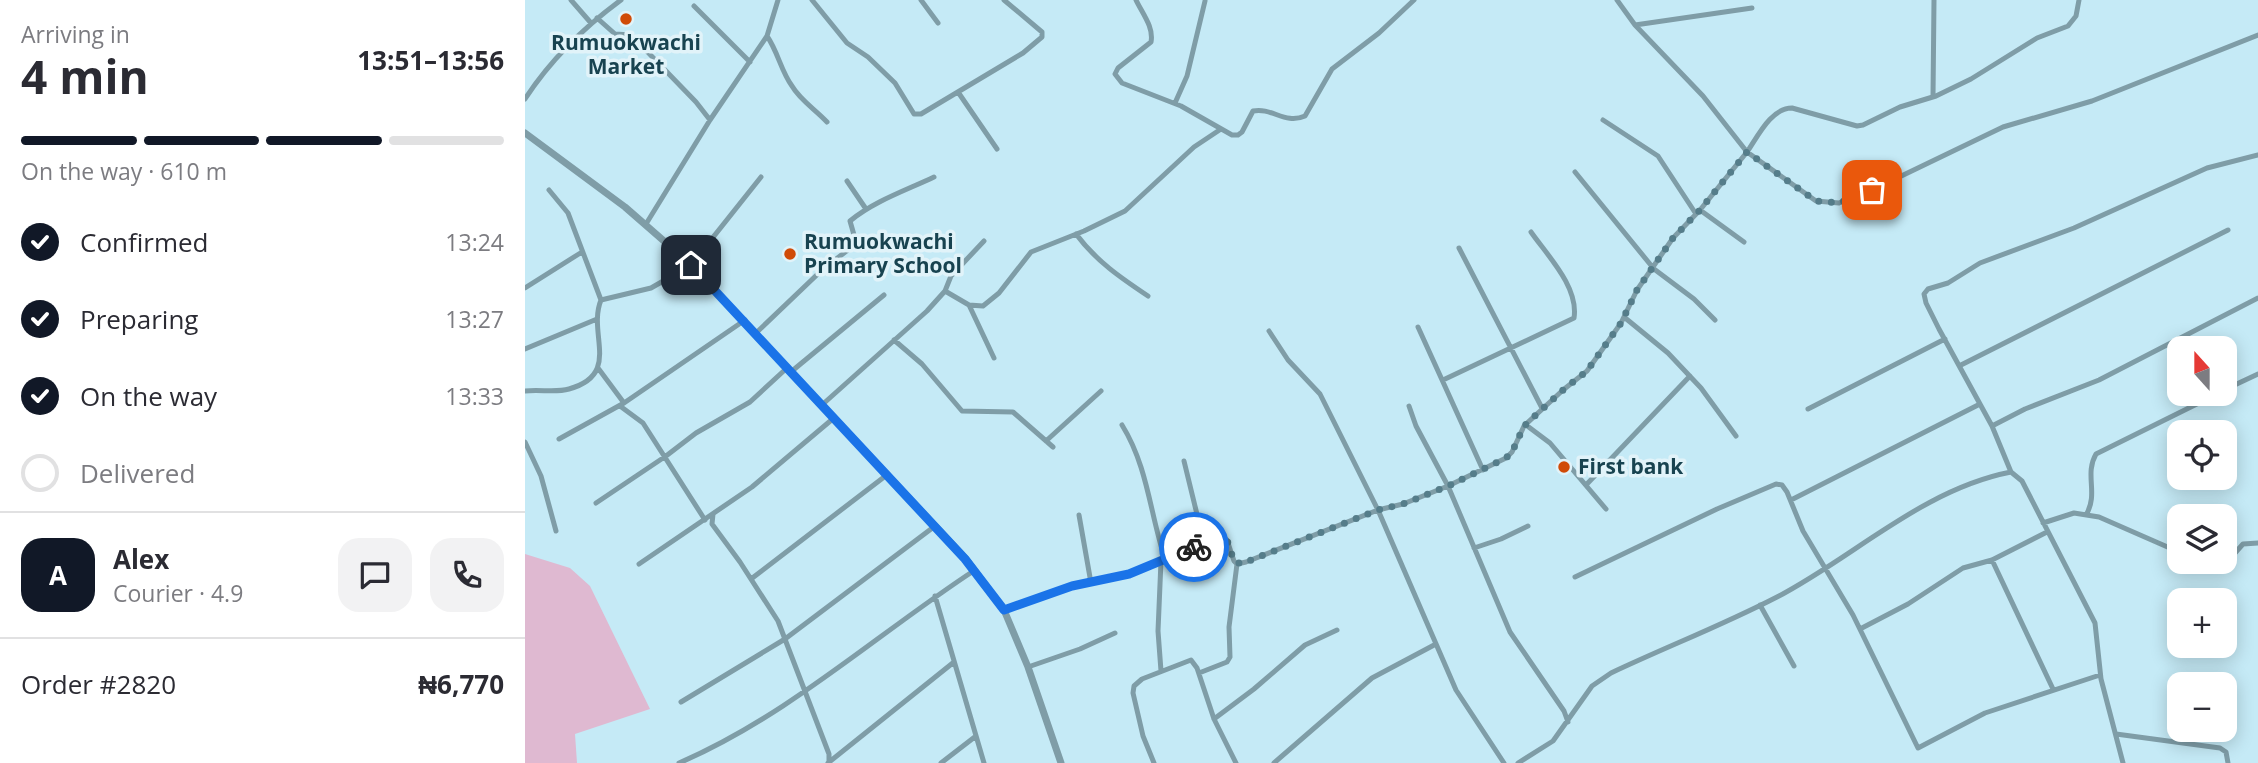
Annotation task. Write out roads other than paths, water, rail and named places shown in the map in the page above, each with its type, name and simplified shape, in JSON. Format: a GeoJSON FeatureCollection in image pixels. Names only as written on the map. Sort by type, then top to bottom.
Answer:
{"type":"FeatureCollection","features":[{"type":"Feature","properties":{"kind":"street"},"geometry":{"type":"LineString","coordinates":[[571,0],[591,23]]}},
{"type":"Feature","properties":{"kind":"street"},"geometry":{"type":"LineString","coordinates":[[525,99],[559,54],[591,23],[621,0]]}},
{"type":"Feature","properties":{"kind":"street"},"geometry":{"type":"LineString","coordinates":[[646,224],[710,120],[767,36],[778,0]]}},
{"type":"Feature","properties":{"kind":"street"},"geometry":{"type":"LineString","coordinates":[[812,0],[847,43],[868,57],[895,83],[914,114],[921,114],[998,69],[1042,37],[1042,32],[1004,0]]}},
{"type":"Feature","properties":{"kind":"street"},"geometry":{"type":"LineString","coordinates":[[921,0],[938,23]]}},
{"type":"Feature","properties":{"kind":"street"},"geometry":{"type":"LineString","coordinates":[[1136,0],[1151,30],[1151,42],[1118,68],[1115,74],[1122,83],[1175,103],[1232,135],[1243,132],[1253,111],[1259,110],[1290,120],[1304,116],[1332,69],[1379,33],[1413,0]]}},
{"type":"Feature","properties":{"kind":"street"},"geometry":{"type":"LineString","coordinates":[[1617,0],[1635,25],[1703,96],[1747,152],[1816,201],[1839,203],[2003,127],[2092,101],[2258,35]]}},
{"type":"Feature","properties":{"kind":"street"},"geometry":{"type":"LineString","coordinates":[[1933,97],[1934,0]]}},
{"type":"Feature","properties":{"kind":"street"},"geometry":{"type":"LineString","coordinates":[[1237,564],[1378,510],[1403,504],[1506,458],[1526,425],[1542,408],[1587,371],[1673,238],[1698,212],[1772,117],[1783,108],[1792,108],[1857,126],[1900,107],[1933,97],[1971,79],[2037,38],[2068,26],[2076,16],[2079,0]]}},
{"type":"Feature","properties":{"kind":"street"},"geometry":{"type":"LineString","coordinates":[[1175,103],[1187,75],[1205,1]]}},
{"type":"Feature","properties":{"kind":"street"},"geometry":{"type":"LineString","coordinates":[[694,6],[750,62]]}},
{"type":"Feature","properties":{"kind":"street"},"geometry":{"type":"LineString","coordinates":[[1635,25],[1752,8]]}},
{"type":"Feature","properties":{"kind":"street"},"geometry":{"type":"LineString","coordinates":[[597,18],[615,34],[631,35],[710,120]]}},
{"type":"Feature","properties":{"kind":"street"},"geometry":{"type":"LineString","coordinates":[[767,36],[774,46],[789,83],[827,122]]}},
{"type":"Feature","properties":{"kind":"street"},"geometry":{"type":"LineString","coordinates":[[958,92],[997,149]]}},
{"type":"Feature","properties":{"kind":"street"},"geometry":{"type":"LineString","coordinates":[[1603,120],[1664,162],[1682,194],[1698,212],[1744,242]]}},
{"type":"Feature","properties":{"kind":"street"},"geometry":{"type":"LineString","coordinates":[[945,291],[969,305],[983,306],[999,293],[1031,252],[1125,211],[1194,147],[1221,129]]}},
{"type":"Feature","properties":{"kind":"street"},"geometry":{"type":"LineString","coordinates":[[525,134],[646,224],[690,263],[975,570],[1004,610],[1028,667],[1061,763]]}},
{"type":"Feature","properties":{"kind":"street"},"geometry":{"type":"LineString","coordinates":[[2123,763],[2100,675],[2100,651],[2095,623],[2022,481],[2011,472],[1993,426],[1926,303],[1924,294],[1928,289],[1948,283],[1980,263],[2074,228],[2207,168],[2258,155]]}},
{"type":"Feature","properties":{"kind":"street"},"geometry":{"type":"LineString","coordinates":[[1575,172],[1654,268],[1694,299],[1715,320]]}},
{"type":"Feature","properties":{"kind":"street"},"geometry":{"type":"LineString","coordinates":[[601,300],[651,288],[690,263],[761,177]]}},
{"type":"Feature","properties":{"kind":"street"},"geometry":{"type":"LineString","coordinates":[[757,333],[823,270],[853,246],[856,242],[850,221],[866,209],[934,177]]}},
{"type":"Feature","properties":{"kind":"street"},"geometry":{"type":"LineString","coordinates":[[847,181],[866,209]]}},
{"type":"Feature","properties":{"kind":"street"},"geometry":{"type":"LineString","coordinates":[[525,391],[569,389],[586,381],[598,368],[601,354],[597,319],[601,300],[568,213],[549,190]]}},
{"type":"Feature","properties":{"kind":"street"},"geometry":{"type":"LineString","coordinates":[[1961,365],[2228,230]]}},
{"type":"Feature","properties":{"kind":"street"},"geometry":{"type":"LineString","coordinates":[[1443,380],[1574,318],[1565,280],[1531,232]]}},
{"type":"Feature","properties":{"kind":"street"},"geometry":{"type":"LineString","coordinates":[[1076,234],[1099,261],[1148,296]]}},
{"type":"Feature","properties":{"kind":"street"},"geometry":{"type":"LineString","coordinates":[[823,404],[927,311],[945,291],[951,276],[984,241]]}},
{"type":"Feature","properties":{"kind":"street"},"geometry":{"type":"LineString","coordinates":[[1459,248],[1542,408]]}},
{"type":"Feature","properties":{"kind":"street"},"geometry":{"type":"LineString","coordinates":[[525,288],[582,252]]}},
{"type":"Feature","properties":{"kind":"street"},"geometry":{"type":"LineString","coordinates":[[596,503],[696,433],[750,402],[884,295]]}},
{"type":"Feature","properties":{"kind":"street"},"geometry":{"type":"LineString","coordinates":[[1993,426],[2025,409],[2099,380],[2258,298]]}},
{"type":"Feature","properties":{"kind":"street"},"geometry":{"type":"LineString","coordinates":[[969,305],[994,358]]}},
{"type":"Feature","properties":{"kind":"street"},"geometry":{"type":"LineString","coordinates":[[1624,317],[1662,347],[1702,388],[1736,436]]}},
{"type":"Feature","properties":{"kind":"street"},"geometry":{"type":"LineString","coordinates":[[525,349],[597,319]]}},
{"type":"Feature","properties":{"kind":"street"},"geometry":{"type":"LineString","coordinates":[[559,439],[622,404],[745,320]]}},
{"type":"Feature","properties":{"kind":"street"},"geometry":{"type":"LineString","coordinates":[[1418,327],[1483,470]]}},
{"type":"Feature","properties":{"kind":"street"},"geometry":{"type":"LineString","coordinates":[[1269,331],[1288,360],[1320,394],[1378,510],[1462,700],[1504,763]]}},
{"type":"Feature","properties":{"kind":"street"},"geometry":{"type":"LineString","coordinates":[[1808,409],[1945,339]]}},
{"type":"Feature","properties":{"kind":"street"},"geometry":{"type":"LineString","coordinates":[[894,340],[922,364],[962,411],[1013,412],[1053,447]]}},
{"type":"Feature","properties":{"kind":"street"},"geometry":{"type":"LineString","coordinates":[[598,368],[622,404],[643,423],[666,456],[703,521],[712,524],[778,621],[832,756]]}},
{"type":"Feature","properties":{"kind":"street"},"geometry":{"type":"LineString","coordinates":[[2237,384],[2258,374]]}},
{"type":"Feature","properties":{"kind":"street"},"geometry":{"type":"LineString","coordinates":[[1586,485],[1690,376]]}},
{"type":"Feature","properties":{"kind":"street"},"geometry":{"type":"LineString","coordinates":[[1046,441],[1101,391]]}},
{"type":"Feature","properties":{"kind":"street"},"geometry":{"type":"LineString","coordinates":[[1791,500],[1980,404]]}},
{"type":"Feature","properties":{"kind":"street"},"geometry":{"type":"LineString","coordinates":[[1409,406],[1416,426],[1448,486],[1510,632],[1558,701],[1567,722]]}},
{"type":"Feature","properties":{"kind":"street"},"geometry":{"type":"LineString","coordinates":[[2086,515],[2092,504],[2091,465],[2096,454],[2193,406]]}},
{"type":"Feature","properties":{"kind":"street"},"geometry":{"type":"LineString","coordinates":[[639,564],[713,514],[793,454],[835,417]]}},
{"type":"Feature","properties":{"kind":"street"},"geometry":{"type":"LineString","coordinates":[[1122,425],[1132,441],[1145,473],[1163,560],[1158,631],[1161,671]]}},
{"type":"Feature","properties":{"kind":"street"},"geometry":{"type":"LineString","coordinates":[[1526,425],[1550,443],[1606,509]]}},
{"type":"Feature","properties":{"kind":"street"},"geometry":{"type":"LineString","coordinates":[[525,442],[541,476],[556,531]]}},
{"type":"Feature","properties":{"kind":"street"},"geometry":{"type":"LineString","coordinates":[[1184,461],[1204,543]]}},
{"type":"Feature","properties":{"kind":"street"},"geometry":{"type":"LineString","coordinates":[[1518,763],[1553,741],[1593,686],[1611,673],[1760,605],[1827,569],[1933,501],[2011,472]]}},
{"type":"Feature","properties":{"kind":"street"},"geometry":{"type":"LineString","coordinates":[[751,579],[888,474]]}},
{"type":"Feature","properties":{"kind":"street"},"geometry":{"type":"LineString","coordinates":[[1575,577],[1767,487],[1782,485],[1803,531],[1860,628],[1918,748],[1985,713],[2100,675]]}},
{"type":"Feature","properties":{"kind":"street"},"geometry":{"type":"LineString","coordinates":[[2043,523],[2074,513],[2099,517],[2167,547]]}},
{"type":"Feature","properties":{"kind":"street"},"geometry":{"type":"LineString","coordinates":[[712,524],[713,514]]}},
{"type":"Feature","properties":{"kind":"street"},"geometry":{"type":"LineString","coordinates":[[1079,515],[1091,583]]}},
{"type":"Feature","properties":{"kind":"street"},"geometry":{"type":"LineString","coordinates":[[681,702],[785,639],[935,526]]}},
{"type":"Feature","properties":{"kind":"street"},"geometry":{"type":"LineString","coordinates":[[1474,548],[1528,526]]}},
{"type":"Feature","properties":{"kind":"street"},"geometry":{"type":"LineString","coordinates":[[1860,628],[1908,604],[1963,569],[1992,560],[2047,532]]}},
{"type":"Feature","properties":{"kind":"street"},"geometry":{"type":"LineString","coordinates":[[1004,610],[1044,594],[1129,574],[1221,537],[1227,540],[1237,564],[1230,627],[1230,657],[1227,662],[1199,673]]}},
{"type":"Feature","properties":{"kind":"street"},"geometry":{"type":"LineString","coordinates":[[2237,551],[2243,544],[2258,543]]}},
{"type":"Feature","properties":{"kind":"street"},"geometry":{"type":"LineString","coordinates":[[1992,560],[2053,689]]}},
{"type":"Feature","properties":{"kind":"street"},"geometry":{"type":"LineString","coordinates":[[679,763],[735,737],[805,691],[975,570]]}},
{"type":"Feature","properties":{"kind":"street"},"geometry":{"type":"LineString","coordinates":[[935,596],[984,763]]}},
{"type":"Feature","properties":{"kind":"street"},"geometry":{"type":"LineString","coordinates":[[1760,605],[1794,666]]}},
{"type":"Feature","properties":{"kind":"street"},"geometry":{"type":"LineString","coordinates":[[1214,719],[1305,645],[1337,629]]}},
{"type":"Feature","properties":{"kind":"street"},"geometry":{"type":"LineString","coordinates":[[1028,667],[1080,649],[1115,633]]}},
{"type":"Feature","properties":{"kind":"street"},"geometry":{"type":"LineString","coordinates":[[1274,763],[1359,688],[1383,671],[1436,644]]}},
{"type":"Feature","properties":{"kind":"street"},"geometry":{"type":"LineString","coordinates":[[1154,763],[1143,736],[1133,693],[1137,681],[1191,660],[1199,673],[1214,719],[1236,763]]}},
{"type":"Feature","properties":{"kind":"street"},"geometry":{"type":"LineString","coordinates":[[829,763],[832,756],[911,698],[954,662]]}},
{"type":"Feature","properties":{"kind":"street"},"geometry":{"type":"LineString","coordinates":[[2116,734],[2220,748],[2226,752],[2228,763]]}},
{"type":"Feature","properties":{"kind":"street"},"geometry":{"type":"LineString","coordinates":[[941,763],[976,736]]}},
{"type":"Feature","properties":{"kind":"place","name":"Rumuokwachi Market"},"geometry":{"type":"Point","coordinates":[626,19]}},
{"type":"Feature","properties":{"kind":"place","name":"Rumuokwachi Primary School"},"geometry":{"type":"Point","coordinates":[790,254]}},
{"type":"Feature","properties":{"kind":"place","name":"First bank"},"geometry":{"type":"Point","coordinates":[1564,467]}}]}
